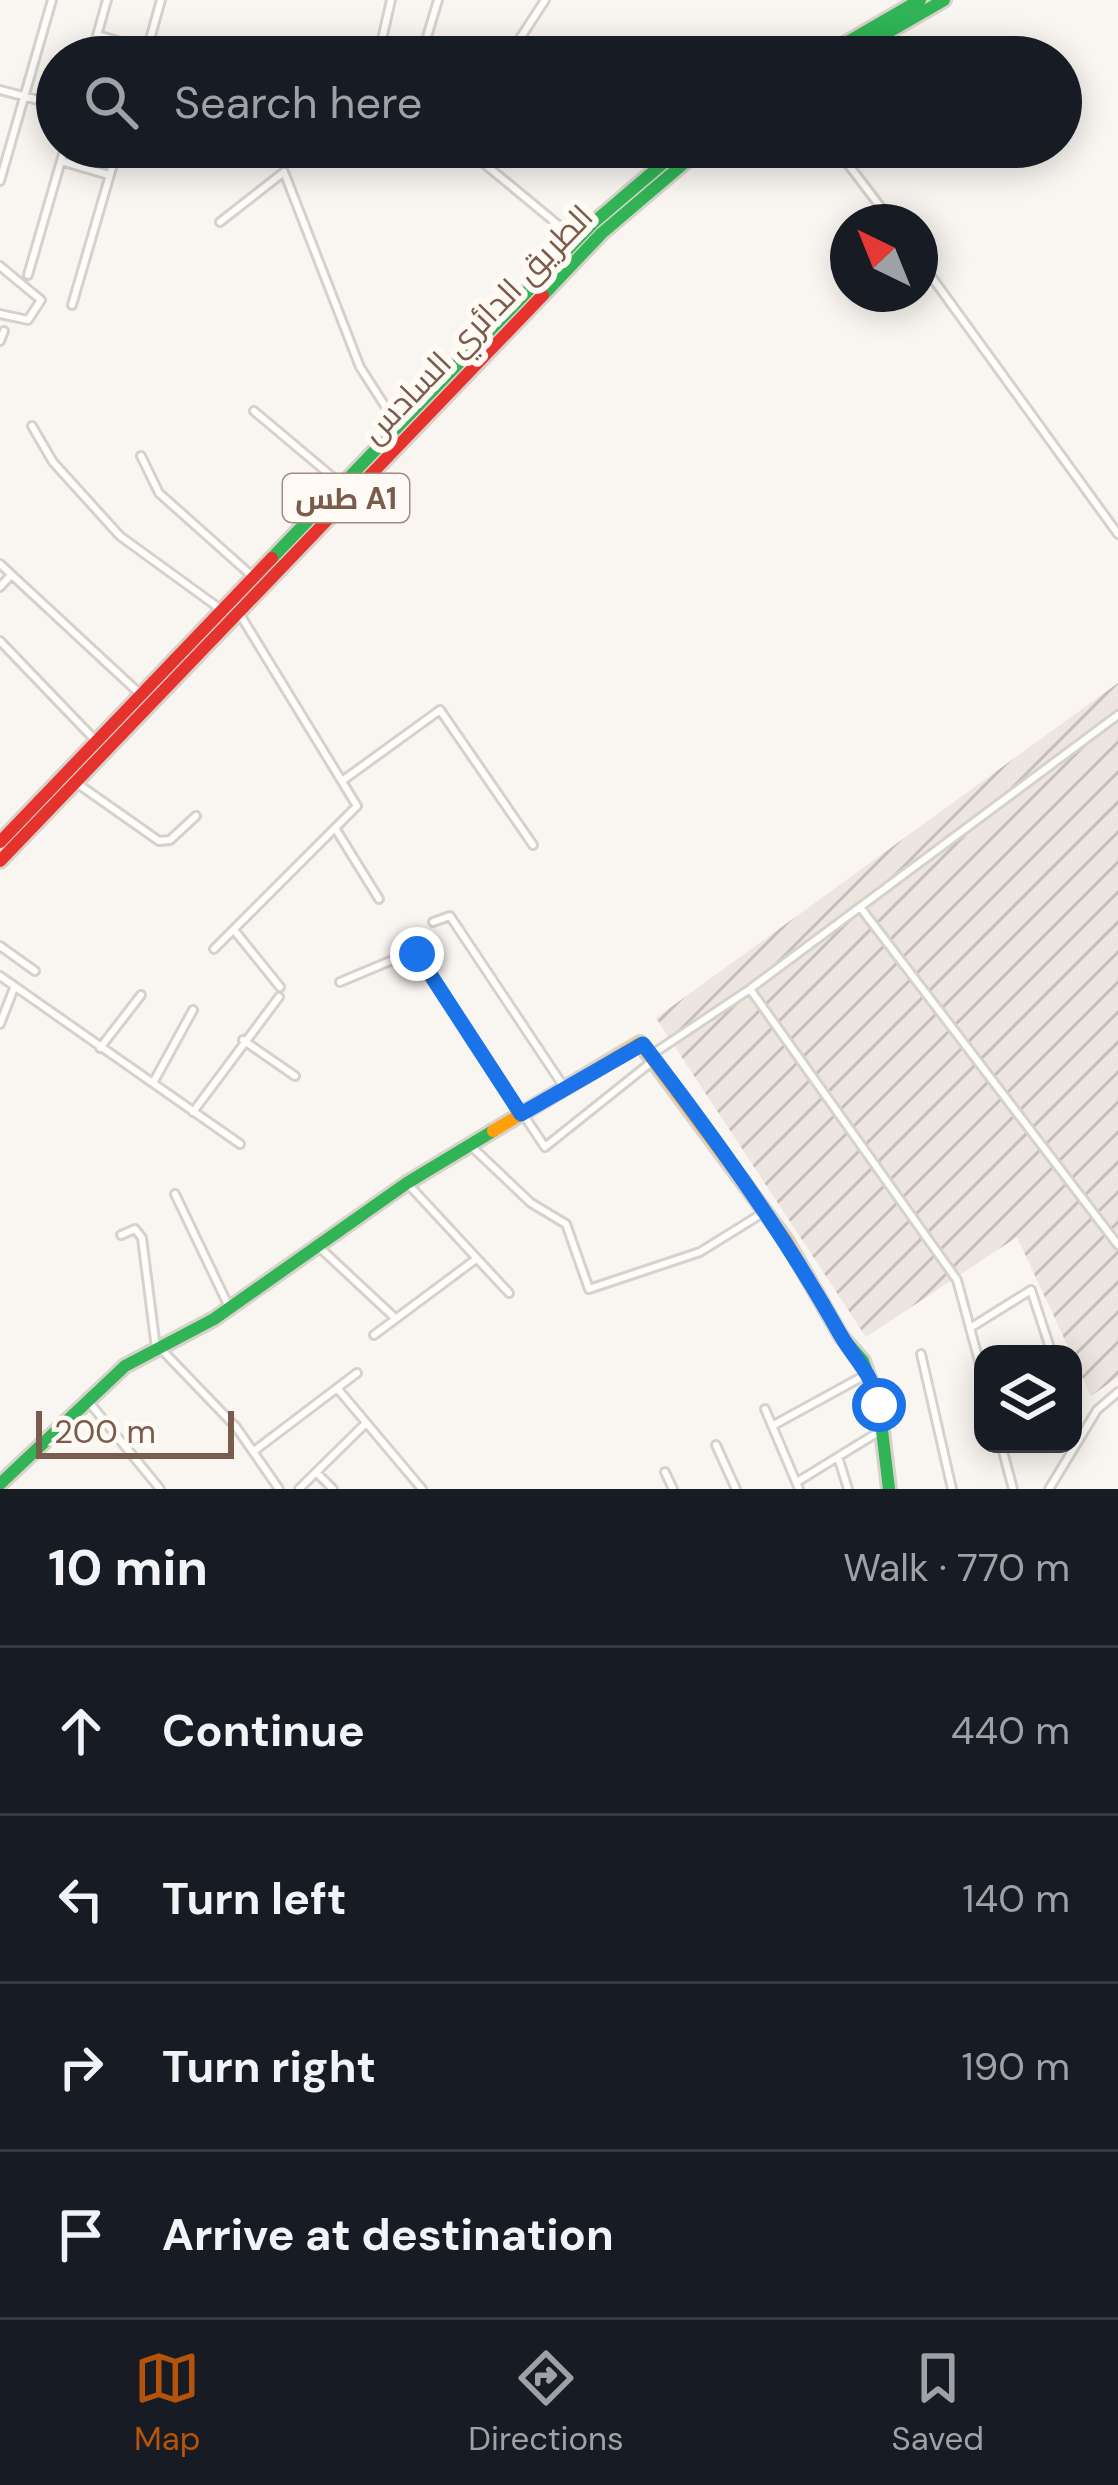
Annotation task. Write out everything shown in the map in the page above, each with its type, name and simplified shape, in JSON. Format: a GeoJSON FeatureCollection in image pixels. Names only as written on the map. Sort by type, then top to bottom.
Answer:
{"type":"FeatureCollection","features":[{"type":"Feature","properties":{"kind":"main road"},"geometry":{"type":"LineString","coordinates":[[858,36],[920,0]]}},
{"type":"Feature","properties":{"kind":"main road"},"geometry":{"type":"LineString","coordinates":[[881,36],[944,0]]}},
{"type":"Feature","properties":{"kind":"main road","name":"الطريق الدائري السادس"},"geometry":{"type":"LineString","coordinates":[[0,842],[218,620],[239,613],[597,228],[660,168]]}},
{"type":"Feature","properties":{"kind":"main road","name":"الطريق الدائري السادس"},"geometry":{"type":"LineString","coordinates":[[0,860],[75,782],[253,578],[576,240],[674,168]]}},
{"type":"Feature","properties":{"kind":"main road"},"geometry":{"type":"LineString","coordinates":[[0,1484],[125,1366],[230,1309],[407,1183],[472,1148],[638,1043],[766,1211],[869,1373],[889,1489]]}},
{"type":"Feature","properties":{"kind":"street"},"geometry":{"type":"LineString","coordinates":[[42,36],[52,0]]}},
{"type":"Feature","properties":{"kind":"street"},"geometry":{"type":"LineString","coordinates":[[97,35],[107,0]]}},
{"type":"Feature","properties":{"kind":"street"},"geometry":{"type":"LineString","coordinates":[[151,36],[161,0]]}},
{"type":"Feature","properties":{"kind":"street"},"geometry":{"type":"LineString","coordinates":[[383,36],[391,0]]}},
{"type":"Feature","properties":{"kind":"street"},"geometry":{"type":"LineString","coordinates":[[428,36],[438,0]]}},
{"type":"Feature","properties":{"kind":"street"},"geometry":{"type":"LineString","coordinates":[[522,36],[545,0]]}},
{"type":"Feature","properties":{"kind":"street"},"geometry":{"type":"LineString","coordinates":[[0,181],[36,55]]}},
{"type":"Feature","properties":{"kind":"street"},"geometry":{"type":"LineString","coordinates":[[0,90],[36,100]]}},
{"type":"Feature","properties":{"kind":"street"},"geometry":{"type":"LineString","coordinates":[[28,275],[59,168]]}},
{"type":"Feature","properties":{"kind":"street"},"geometry":{"type":"LineString","coordinates":[[84,168],[110,176]]}},
{"type":"Feature","properties":{"kind":"street"},"geometry":{"type":"LineString","coordinates":[[72,305],[112,168]]}},
{"type":"Feature","properties":{"kind":"street"},"geometry":{"type":"LineString","coordinates":[[489,168],[576,240]]}},
{"type":"Feature","properties":{"kind":"street"},"geometry":{"type":"LineString","coordinates":[[852,168],[879,204]]}},
{"type":"Feature","properties":{"kind":"street"},"geometry":{"type":"LineString","coordinates":[[220,222],[284,172],[359,368],[398,426]]}},
{"type":"Feature","properties":{"kind":"street"},"geometry":{"type":"LineString","coordinates":[[0,266],[40,299],[28,320],[0,314]]}},
{"type":"Feature","properties":{"kind":"street"},"geometry":{"type":"LineString","coordinates":[[938,286],[1118,534]]}},
{"type":"Feature","properties":{"kind":"street"},"geometry":{"type":"LineString","coordinates":[[0,341],[4,331]]}},
{"type":"Feature","properties":{"kind":"street"},"geometry":{"type":"LineString","coordinates":[[254,411],[342,484]]}},
{"type":"Feature","properties":{"kind":"street"},"geometry":{"type":"LineString","coordinates":[[32,426],[53,462],[119,536],[218,620]]}},
{"type":"Feature","properties":{"kind":"street"},"geometry":{"type":"LineString","coordinates":[[141,456],[159,493],[253,578]]}},
{"type":"Feature","properties":{"kind":"street"},"geometry":{"type":"LineString","coordinates":[[0,564],[140,695]]}},
{"type":"Feature","properties":{"kind":"street"},"geometry":{"type":"LineString","coordinates":[[0,587],[11,575]]}},
{"type":"Feature","properties":{"kind":"street"},"geometry":{"type":"LineString","coordinates":[[214,949],[357,806],[239,613]]}},
{"type":"Feature","properties":{"kind":"street"},"geometry":{"type":"LineString","coordinates":[[0,641],[96,741]]}},
{"type":"Feature","properties":{"kind":"street"},"geometry":{"type":"LineString","coordinates":[[341,781],[440,710],[533,844]]}},
{"type":"Feature","properties":{"kind":"street"},"geometry":{"type":"LineString","coordinates":[[340,982],[414,951],[541,1145],[550,1147],[652,1057],[1118,715]]}},
{"type":"Feature","properties":{"kind":"street"},"geometry":{"type":"LineString","coordinates":[[75,782],[159,841],[170,840],[196,816]]}},
{"type":"Feature","properties":{"kind":"street"},"geometry":{"type":"LineString","coordinates":[[335,829],[379,899]]}},
{"type":"Feature","properties":{"kind":"street"},"geometry":{"type":"LineString","coordinates":[[860,907],[1118,1245]]}},
{"type":"Feature","properties":{"kind":"street"},"geometry":{"type":"LineString","coordinates":[[433,922],[450,916],[564,1087]]}},
{"type":"Feature","properties":{"kind":"street"},"geometry":{"type":"LineString","coordinates":[[234,930],[280,987]]}},
{"type":"Feature","properties":{"kind":"street"},"geometry":{"type":"LineString","coordinates":[[0,946],[35,971]]}},
{"type":"Feature","properties":{"kind":"street"},"geometry":{"type":"LineString","coordinates":[[0,976],[240,1144]]}},
{"type":"Feature","properties":{"kind":"street"},"geometry":{"type":"LineString","coordinates":[[0,1024],[14,987]]}},
{"type":"Feature","properties":{"kind":"street"},"geometry":{"type":"LineString","coordinates":[[750,989],[957,1280],[975,1345]]}},
{"type":"Feature","properties":{"kind":"street"},"geometry":{"type":"LineString","coordinates":[[100,1048],[141,995]]}},
{"type":"Feature","properties":{"kind":"street"},"geometry":{"type":"LineString","coordinates":[[193,1112],[278,997]]}},
{"type":"Feature","properties":{"kind":"street"},"geometry":{"type":"LineString","coordinates":[[152,1083],[193,1010]]}},
{"type":"Feature","properties":{"kind":"street"},"geometry":{"type":"LineString","coordinates":[[243,1040],[296,1076]]}},
{"type":"Feature","properties":{"kind":"street"},"geometry":{"type":"LineString","coordinates":[[472,1148],[531,1203],[566,1224],[589,1288],[700,1252],[766,1211]]}},
{"type":"Feature","properties":{"kind":"street"},"geometry":{"type":"LineString","coordinates":[[407,1183],[509,1293]]}},
{"type":"Feature","properties":{"kind":"street"},"geometry":{"type":"LineString","coordinates":[[175,1194],[230,1309]]}},
{"type":"Feature","properties":{"kind":"street"},"geometry":{"type":"LineString","coordinates":[[121,1235],[135,1229],[142,1238],[157,1347],[254,1451],[279,1489]]}},
{"type":"Feature","properties":{"kind":"street"},"geometry":{"type":"LineString","coordinates":[[319,1247],[396,1319]]}},
{"type":"Feature","properties":{"kind":"street"},"geometry":{"type":"LineString","coordinates":[[374,1335],[476,1259]]}},
{"type":"Feature","properties":{"kind":"street"},"geometry":{"type":"LineString","coordinates":[[970,1328],[1031,1290],[1049,1345]]}},
{"type":"Feature","properties":{"kind":"street"},"geometry":{"type":"LineString","coordinates":[[921,1354],[952,1489]]}},
{"type":"Feature","properties":{"kind":"street"},"geometry":{"type":"LineString","coordinates":[[254,1451],[357,1373]]}},
{"type":"Feature","properties":{"kind":"street"},"geometry":{"type":"LineString","coordinates":[[772,1426],[869,1373]]}},
{"type":"Feature","properties":{"kind":"street"},"geometry":{"type":"LineString","coordinates":[[337,1388],[422,1489]]}},
{"type":"Feature","properties":{"kind":"street"},"geometry":{"type":"LineString","coordinates":[[1082,1435],[1100,1406],[1118,1392]]}},
{"type":"Feature","properties":{"kind":"street"},"geometry":{"type":"LineString","coordinates":[[88,1401],[160,1489]]}},
{"type":"Feature","properties":{"kind":"street"},"geometry":{"type":"LineString","coordinates":[[765,1409],[798,1486],[882,1430]]}},
{"type":"Feature","properties":{"kind":"street"},"geometry":{"type":"LineString","coordinates":[[299,1489],[365,1424]]}},
{"type":"Feature","properties":{"kind":"street"},"geometry":{"type":"LineString","coordinates":[[716,1445],[736,1489]]}},
{"type":"Feature","properties":{"kind":"street"},"geometry":{"type":"LineString","coordinates":[[1003,1453],[1010,1488]]}},
{"type":"Feature","properties":{"kind":"street"},"geometry":{"type":"LineString","coordinates":[[1049,1489],[1071,1453]]}},
{"type":"Feature","properties":{"kind":"street"},"geometry":{"type":"LineString","coordinates":[[838,1457],[848,1489]]}},
{"type":"Feature","properties":{"kind":"street"},"geometry":{"type":"LineString","coordinates":[[316,1472],[333,1489]]}},
{"type":"Feature","properties":{"kind":"street"},"geometry":{"type":"LineString","coordinates":[[665,1472],[674,1489]]}},
{"type":"Feature","properties":{"kind":"shaded area"},"geometry":{"type":"Polygon","coordinates":[[[1118,683],[1118,1377],[1091,1396],[1082,1377],[1082,1345],[1067,1345],[1017,1237],[866,1337],[656,1018],[1118,683]]]}},
{"type":"Feature","properties":{"kind":"traffic: fast"},"geometry":{"type":"LineString","coordinates":[[858,36],[920,0]]}},
{"type":"Feature","properties":{"kind":"traffic: fast"},"geometry":{"type":"LineString","coordinates":[[881,36],[944,0]]}},
{"type":"Feature","properties":{"kind":"traffic: fast"},"geometry":{"type":"LineString","coordinates":[[272,558],[593,223],[657,168]]}},
{"type":"Feature","properties":{"kind":"traffic: fast"},"geometry":{"type":"LineString","coordinates":[[543,295],[602,233],[678,168]]}},
{"type":"Feature","properties":{"kind":"traffic: fast"},"geometry":{"type":"LineString","coordinates":[[0,1484],[125,1366],[214,1319],[407,1183],[493,1131]]}},
{"type":"Feature","properties":{"kind":"traffic: fast"},"geometry":{"type":"LineString","coordinates":[[841,1336],[863,1361],[879,1405],[889,1489]]}},
{"type":"Feature","properties":{"kind":"traffic: slow"},"geometry":{"type":"LineString","coordinates":[[493,1131],[640,1043],[786,1240],[841,1336]]}},
{"type":"Feature","properties":{"kind":"traffic: jam"},"geometry":{"type":"LineString","coordinates":[[0,861],[543,295]]}},
{"type":"Feature","properties":{"kind":"traffic: jam"},"geometry":{"type":"LineString","coordinates":[[0,842],[272,558]]}},
{"type":"Feature","properties":{"kind":"route"},"geometry":{"type":"LineString","coordinates":[[417,954],[521,1114],[643,1044],[786,1240],[845,1342],[863,1361],[879,1405]]}}]}
